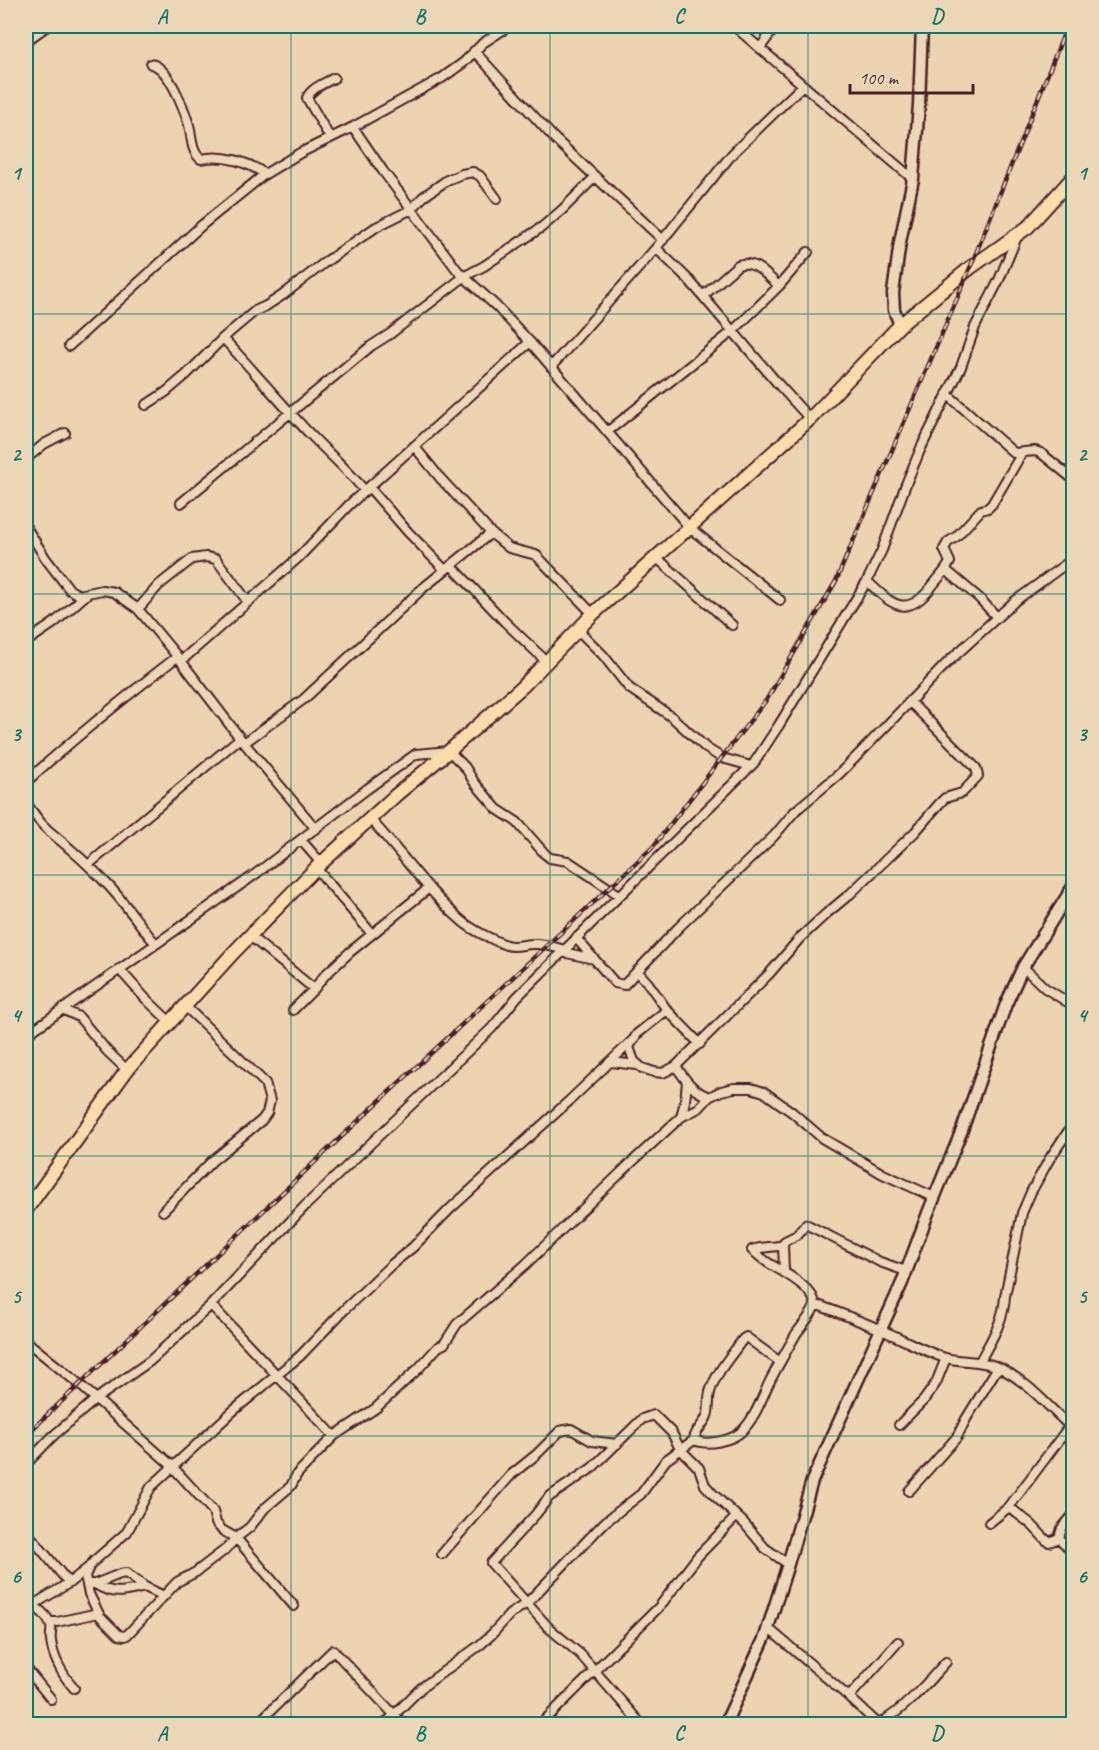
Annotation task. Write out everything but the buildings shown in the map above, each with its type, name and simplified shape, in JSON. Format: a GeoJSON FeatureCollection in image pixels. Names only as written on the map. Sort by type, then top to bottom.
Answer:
{"type":"FeatureCollection","features":[{"type":"Feature","properties":{"kind":"main road"},"geometry":{"type":"LineString","coordinates":[[26,1210],[127,1070],[250,936],[319,866],[523,686],[593,614],[810,419],[900,325],[970,268],[1028,227],[1072,180]]}},
{"type":"Feature","properties":{"kind":"street"},"geometry":{"type":"LineString","coordinates":[[26,41],[47,26]]}},
{"type":"Feature","properties":{"kind":"street"},"geometry":{"type":"LineString","coordinates":[[69,346],[202,225],[266,174],[300,153],[353,128],[454,70],[483,43],[509,26]]}},
{"type":"Feature","properties":{"kind":"street"},"geometry":{"type":"LineString","coordinates":[[734,26],[913,179]]}},
{"type":"Feature","properties":{"kind":"street"},"geometry":{"type":"LineString","coordinates":[[760,48],[776,26]]}},
{"type":"Feature","properties":{"kind":"street"},"geometry":{"type":"LineString","coordinates":[[900,325],[894,310],[893,293],[900,242],[913,179],[922,26]]}},
{"type":"Feature","properties":{"kind":"street"},"geometry":{"type":"LineString","coordinates":[[474,51],[554,138],[663,240]]}},
{"type":"Feature","properties":{"kind":"street"},"geometry":{"type":"LineString","coordinates":[[151,64],[158,66],[168,77],[186,116],[194,151],[198,157],[201,159],[211,157],[252,165],[266,174]]}},
{"type":"Feature","properties":{"kind":"street"},"geometry":{"type":"LineString","coordinates":[[330,138],[307,98],[310,92],[334,78]]}},
{"type":"Feature","properties":{"kind":"street"},"geometry":{"type":"LineString","coordinates":[[551,367],[656,249],[733,153],[803,85]]}},
{"type":"Feature","properties":{"kind":"street"},"geometry":{"type":"LineString","coordinates":[[353,128],[382,171],[458,271],[530,342],[690,528],[780,600]]}},
{"type":"Feature","properties":{"kind":"street"},"geometry":{"type":"LineString","coordinates":[[146,405],[186,375],[223,338],[255,311],[283,295],[376,227],[411,209],[447,180],[473,172],[480,176],[497,199]]}},
{"type":"Feature","properties":{"kind":"street"},"geometry":{"type":"LineString","coordinates":[[181,503],[370,346],[390,334],[465,276],[542,227],[595,177]]}},
{"type":"Feature","properties":{"kind":"street"},"geometry":{"type":"LineString","coordinates":[[26,1464],[53,1436],[96,1399],[150,1361],[211,1305],[305,1206],[492,1028],[517,997],[751,766],[779,725],[867,581],[892,526],[906,484],[961,367],[975,327],[999,280],[1018,235]]}},
{"type":"Feature","properties":{"kind":"street"},"geometry":{"type":"LineString","coordinates":[[656,249],[672,262],[704,296],[779,386],[810,419]]}},
{"type":"Feature","properties":{"kind":"street"},"geometry":{"type":"LineString","coordinates":[[608,432],[733,331],[779,286],[808,252]]}},
{"type":"Feature","properties":{"kind":"street"},"geometry":{"type":"LineString","coordinates":[[704,296],[738,266],[745,263],[751,263],[779,286]]}},
{"type":"Feature","properties":{"kind":"street"},"geometry":{"type":"LineString","coordinates":[[223,338],[329,454],[408,532],[547,662]]}},
{"type":"Feature","properties":{"kind":"street"},"geometry":{"type":"LineString","coordinates":[[26,782],[120,700],[179,659],[248,602],[298,558],[367,489],[530,342]]}},
{"type":"Feature","properties":{"kind":"street"},"geometry":{"type":"LineString","coordinates":[[947,394],[1014,453],[1041,453],[1074,480]]}},
{"type":"Feature","properties":{"kind":"street"},"geometry":{"type":"LineString","coordinates":[[26,459],[44,444],[65,433]]}},
{"type":"Feature","properties":{"kind":"street"},"geometry":{"type":"LineString","coordinates":[[414,446],[490,533],[509,548],[536,555],[593,614]]}},
{"type":"Feature","properties":{"kind":"street"},"geometry":{"type":"LineString","coordinates":[[867,581],[888,601],[895,604],[911,605],[926,595],[950,562],[945,549],[948,542],[956,537],[981,510],[992,504],[1022,453]]}},
{"type":"Feature","properties":{"kind":"street"},"geometry":{"type":"LineString","coordinates":[[26,529],[70,590],[79,595],[90,591],[114,592],[138,609],[242,741],[316,829]]}},
{"type":"Feature","properties":{"kind":"street"},"geometry":{"type":"LineString","coordinates":[[88,864],[242,741],[304,699],[423,588],[490,533]]}},
{"type":"Feature","properties":{"kind":"street"},"geometry":{"type":"LineString","coordinates":[[138,609],[159,585],[192,559],[200,556],[216,559],[248,602]]}},
{"type":"Feature","properties":{"kind":"street"},"geometry":{"type":"LineString","coordinates":[[657,558],[732,625]]}},
{"type":"Feature","properties":{"kind":"street"},"geometry":{"type":"LineString","coordinates":[[576,938],[615,983],[624,985],[679,927],[774,836],[795,811],[838,775],[948,662],[1015,601],[1074,558]]}},
{"type":"Feature","properties":{"kind":"street"},"geometry":{"type":"LineString","coordinates":[[946,570],[997,617]]}},
{"type":"Feature","properties":{"kind":"street"},"geometry":{"type":"LineString","coordinates":[[26,642],[54,623],[90,591]]}},
{"type":"Feature","properties":{"kind":"street"},"geometry":{"type":"LineString","coordinates":[[578,630],[603,655],[629,688],[672,717],[706,748],[722,758],[751,766]]}},
{"type":"Feature","properties":{"kind":"street"},"geometry":{"type":"LineString","coordinates":[[611,1062],[637,1065],[659,1073],[667,1072],[676,1066],[769,974],[800,938],[915,832],[945,798],[962,792],[978,776],[976,768],[909,701]]}},
{"type":"Feature","properties":{"kind":"street"},"geometry":{"type":"LineString","coordinates":[[26,1035],[254,876],[416,754],[449,751],[465,767],[474,782],[497,809],[517,822],[545,854],[550,858],[568,861],[619,895]]}},
{"type":"Feature","properties":{"kind":"street"},"geometry":{"type":"LineString","coordinates":[[26,803],[48,830],[88,864],[118,896],[155,943]]}},
{"type":"Feature","properties":{"kind":"street"},"geometry":{"type":"LineString","coordinates":[[370,819],[390,839],[429,888],[462,922],[511,946],[547,945],[594,959]]}},
{"type":"Feature","properties":{"kind":"street"},"geometry":{"type":"LineString","coordinates":[[301,840],[372,934]]}},
{"type":"Feature","properties":{"kind":"street"},"geometry":{"type":"LineString","coordinates":[[725,1725],[768,1628],[812,1481],[906,1271],[962,1130],[1006,1004],[1023,967],[1074,885]]}},
{"type":"Feature","properties":{"kind":"street"},"geometry":{"type":"LineString","coordinates":[[293,1010],[325,975],[429,888]]}},
{"type":"Feature","properties":{"kind":"street"},"geometry":{"type":"LineString","coordinates":[[250,936],[314,989]]}},
{"type":"Feature","properties":{"kind":"street"},"geometry":{"type":"LineString","coordinates":[[1023,967],[1045,988],[1074,1006]]}},
{"type":"Feature","properties":{"kind":"street"},"geometry":{"type":"LineString","coordinates":[[119,969],[170,1022]]}},
{"type":"Feature","properties":{"kind":"street"},"geometry":{"type":"LineString","coordinates":[[637,971],[668,1010],[700,1044]]}},
{"type":"Feature","properties":{"kind":"street"},"geometry":{"type":"LineString","coordinates":[[163,1211],[212,1161],[262,1120],[267,1113],[270,1101],[265,1083],[185,1006]]}},
{"type":"Feature","properties":{"kind":"street"},"geometry":{"type":"LineString","coordinates":[[62,1009],[79,1017],[107,1051],[127,1070]]}},
{"type":"Feature","properties":{"kind":"street"},"geometry":{"type":"LineString","coordinates":[[637,1065],[629,1047],[637,1034],[668,1010]]}},
{"type":"Feature","properties":{"kind":"street"},"geometry":{"type":"LineString","coordinates":[[26,1611],[69,1583],[127,1532],[151,1487],[159,1477],[233,1411],[300,1356],[323,1330],[413,1247],[450,1209],[633,1040]]}},
{"type":"Feature","properties":{"kind":"street"},"geometry":{"type":"LineString","coordinates":[[676,1066],[687,1083],[709,1097]]}},
{"type":"Feature","properties":{"kind":"street"},"geometry":{"type":"LineString","coordinates":[[681,1117],[687,1083]]}},
{"type":"Feature","properties":{"kind":"street"},"geometry":{"type":"LineString","coordinates":[[89,1567],[85,1576],[91,1584],[94,1605],[98,1613],[113,1630],[125,1636],[177,1582],[196,1572],[250,1527],[264,1509],[291,1486],[297,1474],[334,1436],[376,1408],[438,1347],[444,1344],[457,1324],[525,1265],[632,1161],[681,1117],[699,1108],[709,1097],[721,1091],[734,1088],[754,1088],[764,1092],[822,1138],[882,1174],[934,1197]]}},
{"type":"Feature","properties":{"kind":"street"},"geometry":{"type":"LineString","coordinates":[[980,1361],[1000,1324],[1005,1309],[1005,1296],[1022,1213],[1050,1158],[1074,1124]]}},
{"type":"Feature","properties":{"kind":"street"},"geometry":{"type":"LineString","coordinates":[[784,1271],[783,1245],[785,1241],[797,1235],[806,1224],[880,1262],[906,1271]]}},
{"type":"Feature","properties":{"kind":"street"},"geometry":{"type":"LineString","coordinates":[[783,1245],[752,1250],[805,1288],[815,1304],[881,1329],[909,1344],[946,1358],[980,1361],[998,1367],[1030,1388],[1072,1425],[1009,1507],[989,1523]]}},
{"type":"Feature","properties":{"kind":"street"},"geometry":{"type":"LineString","coordinates":[[694,1440],[703,1443],[717,1441],[740,1433],[760,1404],[780,1362],[815,1304]]}},
{"type":"Feature","properties":{"kind":"street"},"geometry":{"type":"LineString","coordinates":[[211,1305],[334,1436]]}},
{"type":"Feature","properties":{"kind":"street"},"geometry":{"type":"LineString","coordinates":[[385,1725],[421,1688],[480,1645],[510,1614],[527,1603],[605,1522],[641,1494],[661,1466],[694,1440],[694,1436],[708,1414],[713,1383],[743,1339],[746,1338],[780,1362]]}},
{"type":"Feature","properties":{"kind":"street"},"geometry":{"type":"LineString","coordinates":[[26,1341],[96,1399],[172,1467],[213,1511],[216,1523],[222,1530],[236,1538],[294,1606]]}},
{"type":"Feature","properties":{"kind":"street"},"geometry":{"type":"LineString","coordinates":[[899,1425],[924,1400],[936,1383],[946,1358]]}},
{"type":"Feature","properties":{"kind":"street"},"geometry":{"type":"LineString","coordinates":[[909,1491],[957,1437],[998,1367]]}},
{"type":"Feature","properties":{"kind":"street"},"geometry":{"type":"LineString","coordinates":[[641,1725],[580,1654],[549,1628],[491,1562],[530,1521],[549,1497],[592,1467],[642,1419],[654,1415],[672,1433],[680,1449],[699,1468],[705,1485],[744,1523],[765,1548],[788,1564]]}},
{"type":"Feature","properties":{"kind":"street"},"geometry":{"type":"LineString","coordinates":[[442,1554],[511,1474],[537,1454],[560,1431],[571,1429],[592,1441],[617,1444]]}},
{"type":"Feature","properties":{"kind":"street"},"geometry":{"type":"LineString","coordinates":[[1009,1507],[1049,1542],[1059,1538]]}},
{"type":"Feature","properties":{"kind":"street"},"geometry":{"type":"LineString","coordinates":[[1059,1538],[1062,1528],[1074,1514]]}},
{"type":"Feature","properties":{"kind":"street"},"geometry":{"type":"LineString","coordinates":[[541,1725],[660,1606],[698,1556],[736,1517]]}},
{"type":"Feature","properties":{"kind":"street"},"geometry":{"type":"LineString","coordinates":[[26,1531],[69,1583]]}},
{"type":"Feature","properties":{"kind":"street"},"geometry":{"type":"LineString","coordinates":[[1059,1538],[1074,1554]]}},
{"type":"Feature","properties":{"kind":"street"},"geometry":{"type":"LineString","coordinates":[[91,1584],[126,1573],[145,1587],[164,1596]]}},
{"type":"Feature","properties":{"kind":"street"},"geometry":{"type":"LineString","coordinates":[[91,1584],[114,1592],[145,1587]]}},
{"type":"Feature","properties":{"kind":"street"},"geometry":{"type":"LineString","coordinates":[[26,1597],[49,1622],[53,1650],[60,1667],[74,1688]]}},
{"type":"Feature","properties":{"kind":"street"},"geometry":{"type":"LineString","coordinates":[[49,1622],[98,1613]]}},
{"type":"Feature","properties":{"kind":"street"},"geometry":{"type":"LineString","coordinates":[[768,1628],[849,1697],[878,1725],[915,1697],[945,1662]]}},
{"type":"Feature","properties":{"kind":"street"},"geometry":{"type":"LineString","coordinates":[[849,1697],[898,1642]]}},
{"type":"Feature","properties":{"kind":"street"},"geometry":{"type":"LineString","coordinates":[[257,1725],[333,1650],[403,1725]]}},
{"type":"Feature","properties":{"kind":"street"},"geometry":{"type":"LineString","coordinates":[[26,1673],[51,1699]]}},
{"type":"Feature","properties":{"kind":"railway"},"geometry":{"type":"LineString","coordinates":[[26,1435],[373,1107],[652,848],[767,699],[836,581],[970,268],[1067,26]]}}]}
